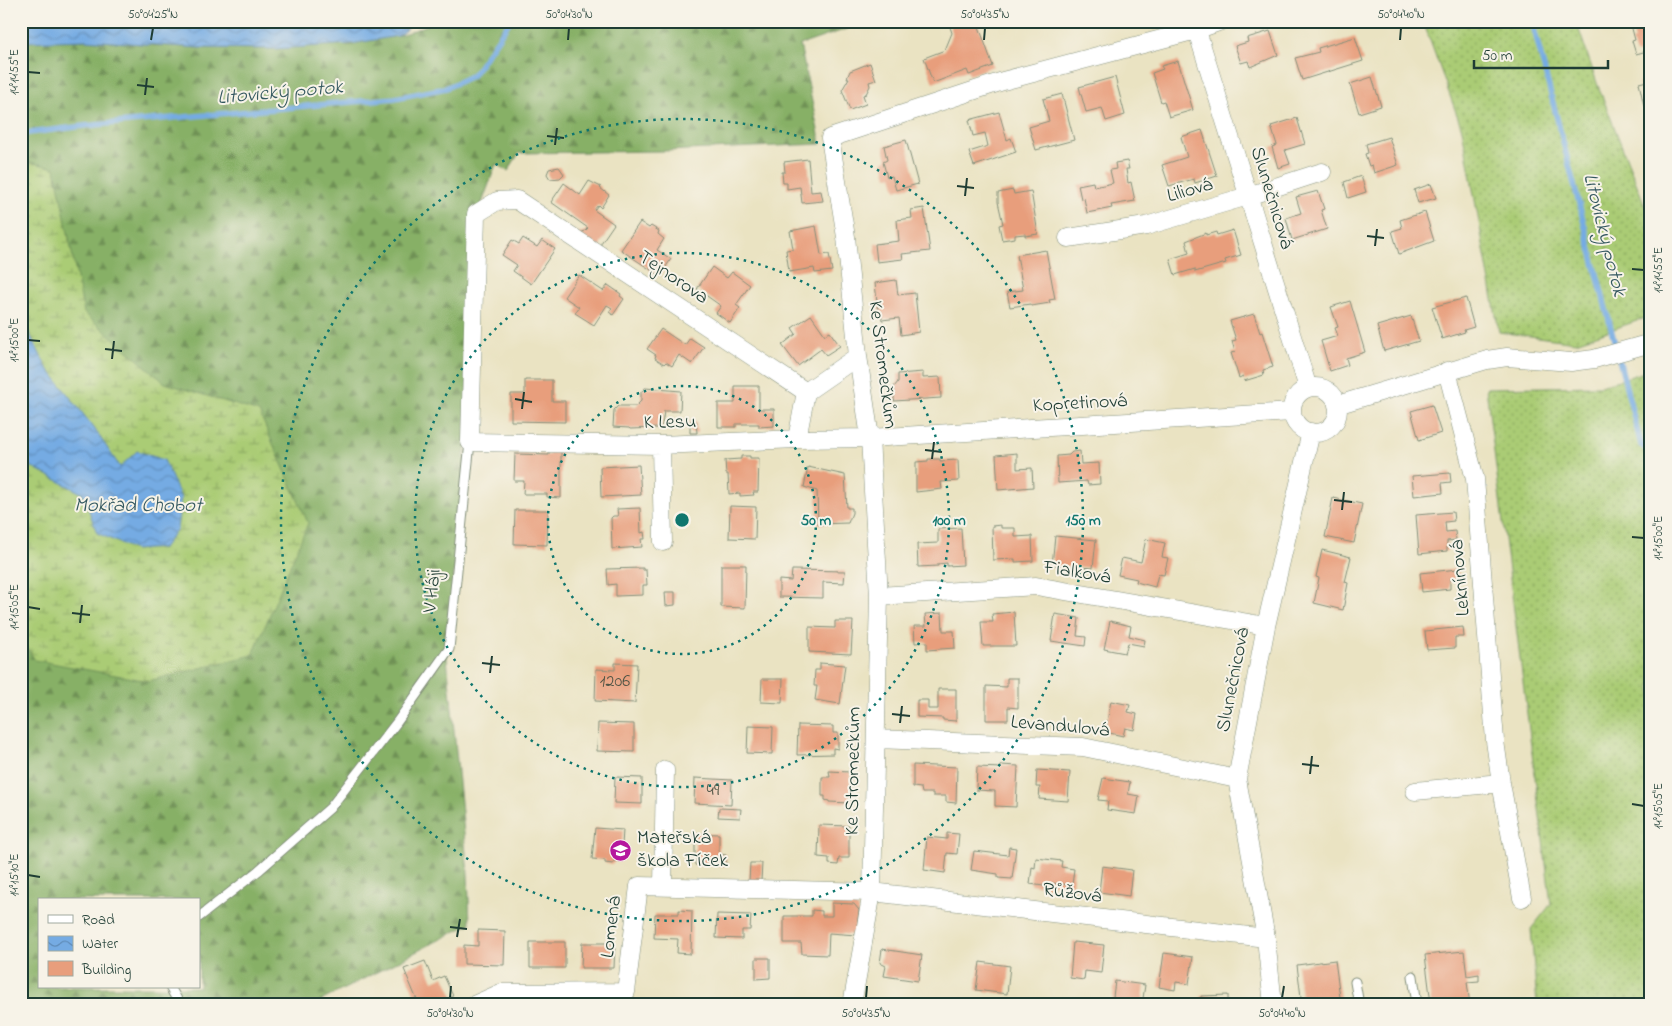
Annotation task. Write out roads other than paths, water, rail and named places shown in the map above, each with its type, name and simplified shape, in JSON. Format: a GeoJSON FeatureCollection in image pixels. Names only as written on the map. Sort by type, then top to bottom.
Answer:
{"type":"FeatureCollection","features":[{"type":"Feature","properties":{"kind":"street","name":"Ke Stromečkům"},"geometry":{"type":"LineString","coordinates":[[852,1005],[872,892],[880,596],[870,438],[858,356],[846,237],[830,138],[1003,81],[1195,25],[1221,21]]}},
{"type":"Feature","properties":{"kind":"street","name":"Slunečnicová"},"geometry":{"type":"LineString","coordinates":[[1195,25],[1308,388]]}},
{"type":"Feature","properties":{"kind":"street","name":"Liliová"},"geometry":{"type":"LineString","coordinates":[[1068,238],[1146,226],[1322,172]]}},
{"type":"Feature","properties":{"kind":"street","name":"Tejnorova"},"geometry":{"type":"LineString","coordinates":[[517,200],[806,392]]}},
{"type":"Feature","properties":{"kind":"street","name":"V Háji"},"geometry":{"type":"LineString","coordinates":[[470,442],[476,214],[496,201],[517,200]]}},
{"type":"Feature","properties":{"kind":"street"},"geometry":{"type":"LineString","coordinates":[[1337,405],[1487,360],[1508,357],[1571,362],[1648,344]]}},
{"type":"Feature","properties":{"kind":"street"},"geometry":{"type":"LineString","coordinates":[[797,439],[806,392],[858,356]]}},
{"type":"Feature","properties":{"kind":"street","name":"Leknínová"},"geometry":{"type":"LineString","coordinates":[[1447,371],[1475,479],[1495,741],[1522,898]]}},
{"type":"Feature","properties":{"kind":"street"},"geometry":{"type":"LineString","coordinates":[[1314,387],[1331,393],[1337,405],[1336,418],[1331,426],[1324,431],[1311,432],[1299,426],[1292,412],[1294,401],[1298,394],[1314,387]]}},
{"type":"Feature","properties":{"kind":"street","name":"Kopretinová"},"geometry":{"type":"LineString","coordinates":[[870,438],[1292,412]]}},
{"type":"Feature","properties":{"kind":"street","name":"Slunečnicová"},"geometry":{"type":"LineString","coordinates":[[1273,1005],[1266,938],[1237,779],[1266,626],[1311,432]]}},
{"type":"Feature","properties":{"kind":"street","name":"K Lesu"},"geometry":{"type":"LineString","coordinates":[[470,442],[661,445],[870,438]]}},
{"type":"Feature","properties":{"kind":"street"},"geometry":{"type":"LineString","coordinates":[[661,445],[663,542]]}},
{"type":"Feature","properties":{"kind":"street","name":"Fialková"},"geometry":{"type":"LineString","coordinates":[[880,596],[1036,586],[1266,626]]}},
{"type":"Feature","properties":{"kind":"street","name":"Levandulová"},"geometry":{"type":"LineString","coordinates":[[876,739],[1083,747],[1237,779]]}},
{"type":"Feature","properties":{"kind":"street"},"geometry":{"type":"LineString","coordinates":[[664,886],[665,770]]}},
{"type":"Feature","properties":{"kind":"street"},"geometry":{"type":"LineString","coordinates":[[1415,791],[1501,782]]}},
{"type":"Feature","properties":{"kind":"street","name":"Lomená"},"geometry":{"type":"LineString","coordinates":[[474,1005],[501,993],[626,992],[639,886],[872,892]]}},
{"type":"Feature","properties":{"kind":"street","name":"Růžová"},"geometry":{"type":"LineString","coordinates":[[872,892],[1266,938]]}},
{"type":"Feature","properties":{"kind":"lane","name":"V Háji"},"geometry":{"type":"LineString","coordinates":[[200,916],[258,871],[330,808],[397,722],[449,650],[470,442]]}},
{"type":"Feature","properties":{"kind":"lane"},"geometry":{"type":"LineString","coordinates":[[1413,976],[1417,1005]]}},
{"type":"Feature","properties":{"kind":"lane"},"geometry":{"type":"LineString","coordinates":[[1355,982],[1358,1005]]}},
{"type":"Feature","properties":{"kind":"lane"},"geometry":{"type":"LineString","coordinates":[[171,988],[180,1005]]}},
{"type":"Feature","properties":{"kind":"water"},"geometry":{"type":"Polygon","coordinates":[[[21,21],[417,21],[398,36],[351,44],[275,49],[200,48],[85,40],[21,42],[21,21]]]}},
{"type":"Feature","properties":{"kind":"water","name":"Mokřad Chobot"},"geometry":{"type":"Polygon","coordinates":[[[21,317],[46,366],[94,428],[120,467],[137,451],[164,460],[181,498],[177,529],[163,548],[135,550],[97,533],[83,494],[21,461],[21,317]]]}},
{"type":"Feature","properties":{"kind":"waterway","name":"Litovický potok"},"geometry":{"type":"LineString","coordinates":[[21,134],[84,126],[395,98],[446,88],[473,75],[510,21]]}},
{"type":"Feature","properties":{"kind":"waterway","name":"Litovický potok"},"geometry":{"type":"LineString","coordinates":[[1532,21],[1641,445],[1651,452]]}},
{"type":"Feature","properties":{"kind":"place","name":"Mateřská škola Fíček"},"geometry":{"type":"Point","coordinates":[621,850]}}]}
